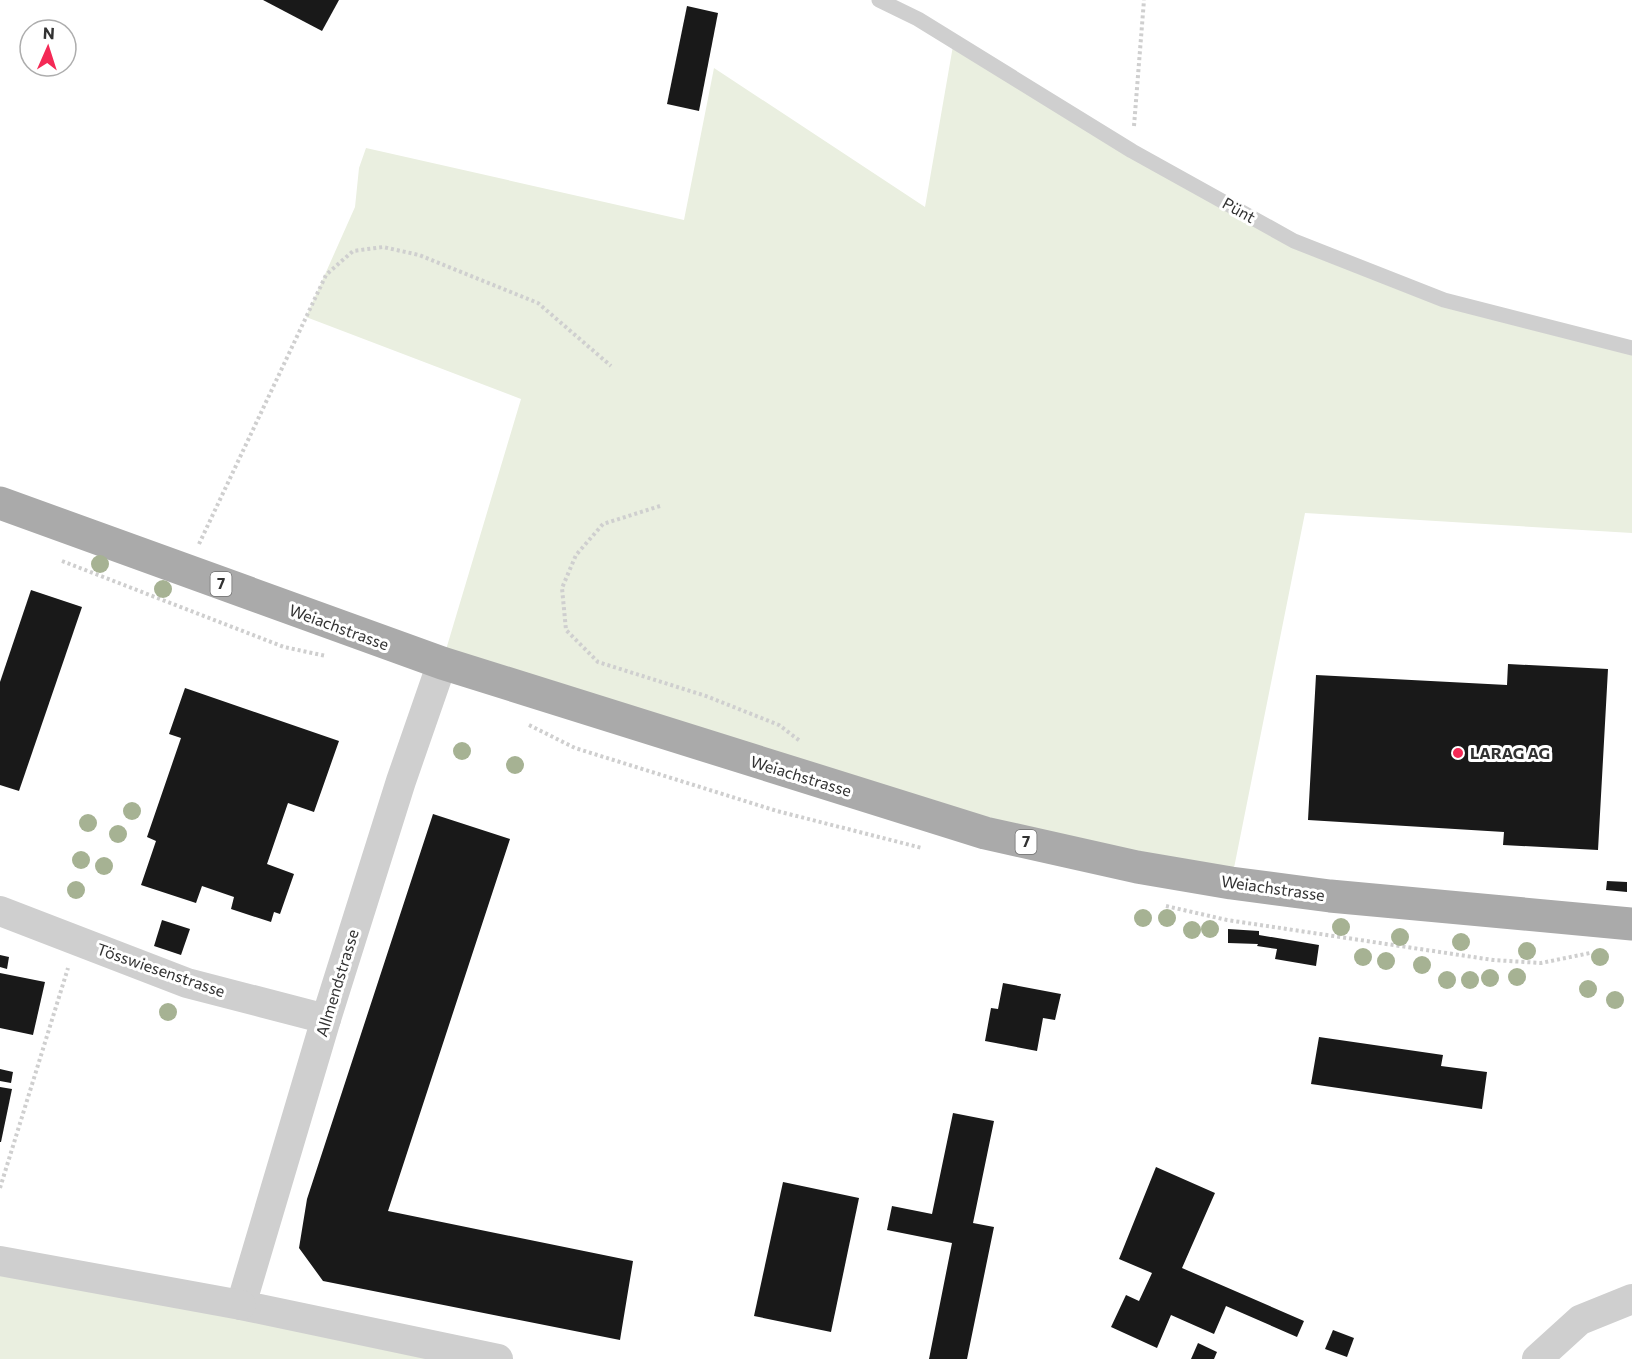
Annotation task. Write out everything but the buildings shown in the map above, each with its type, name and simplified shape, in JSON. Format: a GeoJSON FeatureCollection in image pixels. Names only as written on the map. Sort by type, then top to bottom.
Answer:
{"type":"FeatureCollection","features":[{"type":"Feature","properties":{"kind":"main road","name":"Weiachstrasse"},"geometry":{"type":"LineString","coordinates":[[0,503],[442,663],[985,833],[1137,867],[1231,883],[1330,896],[1632,924]]}},
{"type":"Feature","properties":{"kind":"street","name":"Allmendstrasse"},"geometry":{"type":"LineString","coordinates":[[242,1305],[326,1019],[401,781],[442,663]]}},
{"type":"Feature","properties":{"kind":"street","name":"Tösswiesenstrasse"},"geometry":{"type":"LineString","coordinates":[[0,911],[187,982],[326,1019]]}},
{"type":"Feature","properties":{"kind":"street"},"geometry":{"type":"LineString","coordinates":[[0,1261],[242,1305],[498,1359]]}},
{"type":"Feature","properties":{"kind":"street"},"geometry":{"type":"LineString","coordinates":[[1537,1359],[1580,1320],[1632,1299]]}},
{"type":"Feature","properties":{"kind":"lane","name":"Pünt"},"geometry":{"type":"LineString","coordinates":[[879,0],[927,24],[1132,150],[1294,241],[1444,300],[1632,348]]}},
{"type":"Feature","properties":{"kind":"path"},"geometry":{"type":"LineString","coordinates":[[1132,150],[1144,0]]}},
{"type":"Feature","properties":{"kind":"path"},"geometry":{"type":"LineString","coordinates":[[186,572],[326,275],[353,251],[383,247],[419,255],[538,303],[611,366]]}},
{"type":"Feature","properties":{"kind":"path"},"geometry":{"type":"LineString","coordinates":[[660,506],[603,524],[576,555],[562,588],[566,630],[598,662],[706,696],[779,724],[803,743]]}},
{"type":"Feature","properties":{"kind":"path"},"geometry":{"type":"LineString","coordinates":[[0,1188],[77,941]]}},
{"type":"Feature","properties":{"kind":"shaded area"},"geometry":{"type":"Polygon","coordinates":[[[954,40],[1294,241],[1444,300],[1632,348],[1632,533],[1305,513],[1231,883],[1137,867],[442,663],[521,399],[306,317],[355,207],[359,168],[366,148],[684,220],[714,68],[925,207],[954,40]]]}},
{"type":"Feature","properties":{"kind":"shaded area"},"geometry":{"type":"Polygon","coordinates":[[[0,1261],[434,1359],[0,1359],[0,1261]]]}},
{"type":"Feature","properties":{"kind":"place","name":"LARAG AG"},"geometry":{"type":"Point","coordinates":[1458,753]}}]}
